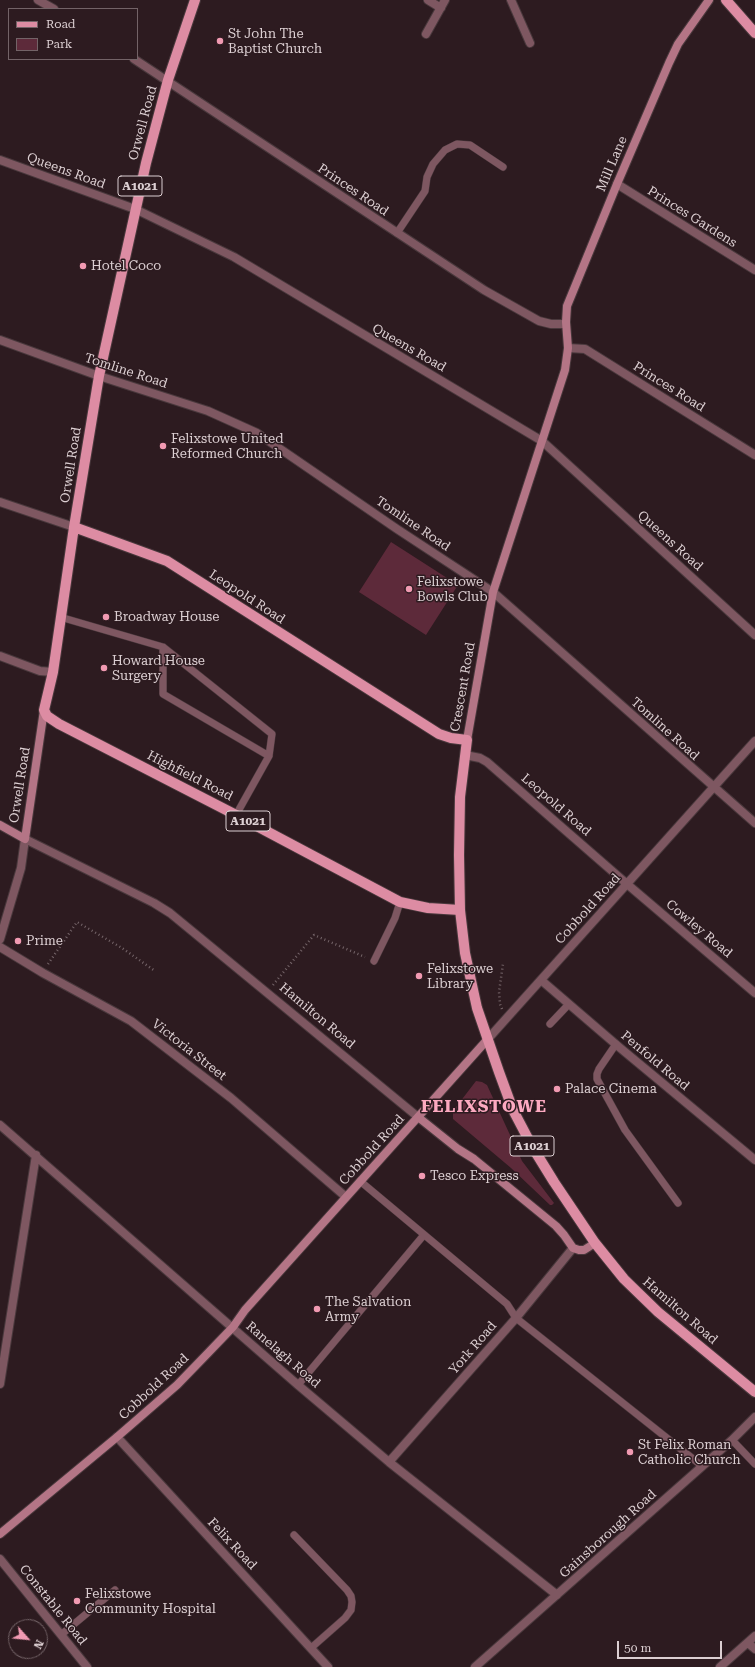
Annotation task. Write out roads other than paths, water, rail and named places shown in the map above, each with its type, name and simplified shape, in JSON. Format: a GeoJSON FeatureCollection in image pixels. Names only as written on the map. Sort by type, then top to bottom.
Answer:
{"type":"FeatureCollection","features":[{"type":"Feature","properties":{"kind":"main road","name":"Orwell Road"},"geometry":{"type":"LineString","coordinates":[[44,710],[53,672],[60,617],[99,376],[135,209],[168,80],[195,0]]}},
{"type":"Feature","properties":{"kind":"main road"},"geometry":{"type":"LineString","coordinates":[[726,0],[755,33]]}},
{"type":"Feature","properties":{"kind":"main road","name":"Leopold Road"},"geometry":{"type":"LineString","coordinates":[[74,527],[167,561],[439,734],[451,738],[467,740]]}},
{"type":"Feature","properties":{"kind":"main road","name":"Highfield Road"},"geometry":{"type":"LineString","coordinates":[[44,710],[47,716],[58,724],[236,815],[400,902],[428,908],[460,910]]}},
{"type":"Feature","properties":{"kind":"main road","name":"Crescent Road"},"geometry":{"type":"LineString","coordinates":[[467,740],[460,796],[460,910],[468,971],[487,1040]]}},
{"type":"Feature","properties":{"kind":"main road","name":"Hamilton Road"},"geometry":{"type":"LineString","coordinates":[[487,1040],[513,1110],[533,1148],[595,1243],[624,1279],[658,1312],[755,1392]]}},
{"type":"Feature","properties":{"kind":"street"},"geometry":{"type":"LineString","coordinates":[[428,0],[441,8]]}},
{"type":"Feature","properties":{"kind":"street"},"geometry":{"type":"LineString","coordinates":[[426,34],[445,0]]}},
{"type":"Feature","properties":{"kind":"street"},"geometry":{"type":"LineString","coordinates":[[511,0],[530,43]]}},
{"type":"Feature","properties":{"kind":"street","name":"Mill Lane"},"geometry":{"type":"LineString","coordinates":[[568,348],[566,315],[569,302],[617,184],[673,54],[684,35],[709,0]]}},
{"type":"Feature","properties":{"kind":"street"},"geometry":{"type":"LineString","coordinates":[[42,1],[52,8]]}},
{"type":"Feature","properties":{"kind":"street","name":"Princes Road"},"geometry":{"type":"LineString","coordinates":[[136,60],[484,290],[531,317],[551,324],[566,324]]}},
{"type":"Feature","properties":{"kind":"street","name":"Queens Road"},"geometry":{"type":"LineString","coordinates":[[0,160],[135,209],[234,257],[542,441],[755,635]]}},
{"type":"Feature","properties":{"kind":"street","name":"Princes Gardens"},"geometry":{"type":"LineString","coordinates":[[617,184],[755,270]]}},
{"type":"Feature","properties":{"kind":"street","name":"Tomline Road"},"geometry":{"type":"LineString","coordinates":[[0,340],[99,376],[208,410],[257,433],[397,529],[493,592],[713,788],[755,823]]}},
{"type":"Feature","properties":{"kind":"street","name":"Princes Road"},"geometry":{"type":"LineString","coordinates":[[568,348],[585,349],[755,455]]}},
{"type":"Feature","properties":{"kind":"street","name":"Crescent Road"},"geometry":{"type":"LineString","coordinates":[[467,740],[493,592],[565,370],[568,348]]}},
{"type":"Feature","properties":{"kind":"street","name":"Leopold Road"},"geometry":{"type":"LineString","coordinates":[[0,502],[74,527]]}},
{"type":"Feature","properties":{"kind":"street"},"geometry":{"type":"LineString","coordinates":[[0,656],[40,671],[53,672]]}},
{"type":"Feature","properties":{"kind":"street","name":"Orwell Road"},"geometry":{"type":"LineString","coordinates":[[0,939],[22,868],[44,710]]}},
{"type":"Feature","properties":{"kind":"street","name":"Cobbold Road"},"geometry":{"type":"LineString","coordinates":[[0,1534],[177,1385],[234,1328],[245,1310],[755,740]]}},
{"type":"Feature","properties":{"kind":"street","name":"Leopold Road"},"geometry":{"type":"LineString","coordinates":[[465,755],[480,758],[487,762],[627,884]]}},
{"type":"Feature","properties":{"kind":"street","name":"Hamilton Road"},"geometry":{"type":"LineString","coordinates":[[0,825],[154,903],[170,913],[418,1117],[458,1149],[474,1159],[556,1226],[573,1248]]}},
{"type":"Feature","properties":{"kind":"street","name":"Cowley Road"},"geometry":{"type":"LineString","coordinates":[[627,884],[755,993]]}},
{"type":"Feature","properties":{"kind":"street","name":"Victoria Street"},"geometry":{"type":"LineString","coordinates":[[0,947],[131,1021],[231,1098],[346,1197]]}},
{"type":"Feature","properties":{"kind":"street","name":"Penfold Road"},"geometry":{"type":"LineString","coordinates":[[541,980],[755,1160]]}},
{"type":"Feature","properties":{"kind":"street","name":"Ranelagh Road"},"geometry":{"type":"LineString","coordinates":[[0,1125],[298,1385],[389,1462],[557,1595]]}},
{"type":"Feature","properties":{"kind":"street"},"geometry":{"type":"LineString","coordinates":[[0,1384],[36,1155]]}},
{"type":"Feature","properties":{"kind":"street"},"geometry":{"type":"LineString","coordinates":[[573,1248],[584,1250],[595,1243]]}},
{"type":"Feature","properties":{"kind":"street","name":"York Road"},"geometry":{"type":"LineString","coordinates":[[389,1462],[516,1318],[573,1248]]}},
{"type":"Feature","properties":{"kind":"street","name":"Gainsborough Road"},"geometry":{"type":"LineString","coordinates":[[475,1667],[732,1440],[755,1417]]}},
{"type":"Feature","properties":{"kind":"street","name":"Felix Road"},"geometry":{"type":"LineString","coordinates":[[117,1437],[328,1667]]}},
{"type":"Feature","properties":{"kind":"street","name":"Constable Road"},"geometry":{"type":"LineString","coordinates":[[0,1559],[62,1634],[87,1667]]}},
{"type":"Feature","properties":{"kind":"street"},"geometry":{"type":"LineString","coordinates":[[720,1667],[755,1636]]}},
{"type":"Feature","properties":{"kind":"street"},"geometry":{"type":"LineString","coordinates":[[748,1643],[755,1649]]}},
{"type":"Feature","properties":{"kind":"lane"},"geometry":{"type":"LineString","coordinates":[[397,233],[425,191],[427,178],[433,164],[445,150],[457,144],[470,146],[503,167]]}},
{"type":"Feature","properties":{"kind":"lane"},"geometry":{"type":"LineString","coordinates":[[60,617],[163,647],[272,734],[269,756],[236,815]]}},
{"type":"Feature","properties":{"kind":"lane"},"geometry":{"type":"LineString","coordinates":[[163,647],[163,694],[269,756]]}},
{"type":"Feature","properties":{"kind":"lane"},"geometry":{"type":"LineString","coordinates":[[374,961],[400,902]]}},
{"type":"Feature","properties":{"kind":"lane"},"geometry":{"type":"LineString","coordinates":[[550,1024],[569,1004]]}},
{"type":"Feature","properties":{"kind":"lane"},"geometry":{"type":"LineString","coordinates":[[616,1044],[599,1069],[597,1079],[625,1130],[678,1203]]}},
{"type":"Feature","properties":{"kind":"lane"},"geometry":{"type":"LineString","coordinates":[[360,1181],[423,1236],[507,1304],[516,1318],[702,1466]]}},
{"type":"Feature","properties":{"kind":"lane"},"geometry":{"type":"LineString","coordinates":[[298,1385],[423,1236]]}},
{"type":"Feature","properties":{"kind":"lane"},"geometry":{"type":"LineString","coordinates":[[732,1440],[755,1464]]}},
{"type":"Feature","properties":{"kind":"lane"},"geometry":{"type":"LineString","coordinates":[[294,1535],[347,1590],[351,1596],[352,1602],[351,1610],[345,1618],[311,1648]]}},
{"type":"Feature","properties":{"kind":"lane"},"geometry":{"type":"LineString","coordinates":[[62,1634],[115,1590]]}},
{"type":"Feature","properties":{"kind":"place","name":"St John The Baptist Church"},"geometry":{"type":"Point","coordinates":[220,41]}},
{"type":"Feature","properties":{"kind":"place","name":"Hotel Coco"},"geometry":{"type":"Point","coordinates":[83,266]}},
{"type":"Feature","properties":{"kind":"place","name":"Felixstowe United Reformed Church"},"geometry":{"type":"Point","coordinates":[163,446]}},
{"type":"Feature","properties":{"kind":"place","name":"Felixstowe Bowls Club"},"geometry":{"type":"Point","coordinates":[409,589]}},
{"type":"Feature","properties":{"kind":"place","name":"Broadway House"},"geometry":{"type":"Point","coordinates":[106,617]}},
{"type":"Feature","properties":{"kind":"place","name":"Howard House Surgery"},"geometry":{"type":"Point","coordinates":[104,668]}},
{"type":"Feature","properties":{"kind":"place","name":"Prime"},"geometry":{"type":"Point","coordinates":[18,941]}},
{"type":"Feature","properties":{"kind":"place","name":"Felixstowe Library"},"geometry":{"type":"Point","coordinates":[419,976]}},
{"type":"Feature","properties":{"kind":"place","name":"Palace Cinema"},"geometry":{"type":"Point","coordinates":[557,1089]}},
{"type":"Feature","properties":{"kind":"place","name":"Tesco Express"},"geometry":{"type":"Point","coordinates":[422,1176]}},
{"type":"Feature","properties":{"kind":"place","name":"The Salvation Army"},"geometry":{"type":"Point","coordinates":[317,1309]}},
{"type":"Feature","properties":{"kind":"place","name":"St Felix Roman Catholic Church"},"geometry":{"type":"Point","coordinates":[630,1452]}},
{"type":"Feature","properties":{"kind":"place","name":"Felixstowe Community Hospital"},"geometry":{"type":"Point","coordinates":[77,1601]}},
{"type":"Feature","properties":{"kind":"district","name":"FELIXSTOWE"},"geometry":{"type":"Point","coordinates":[484,1107]}}]}
